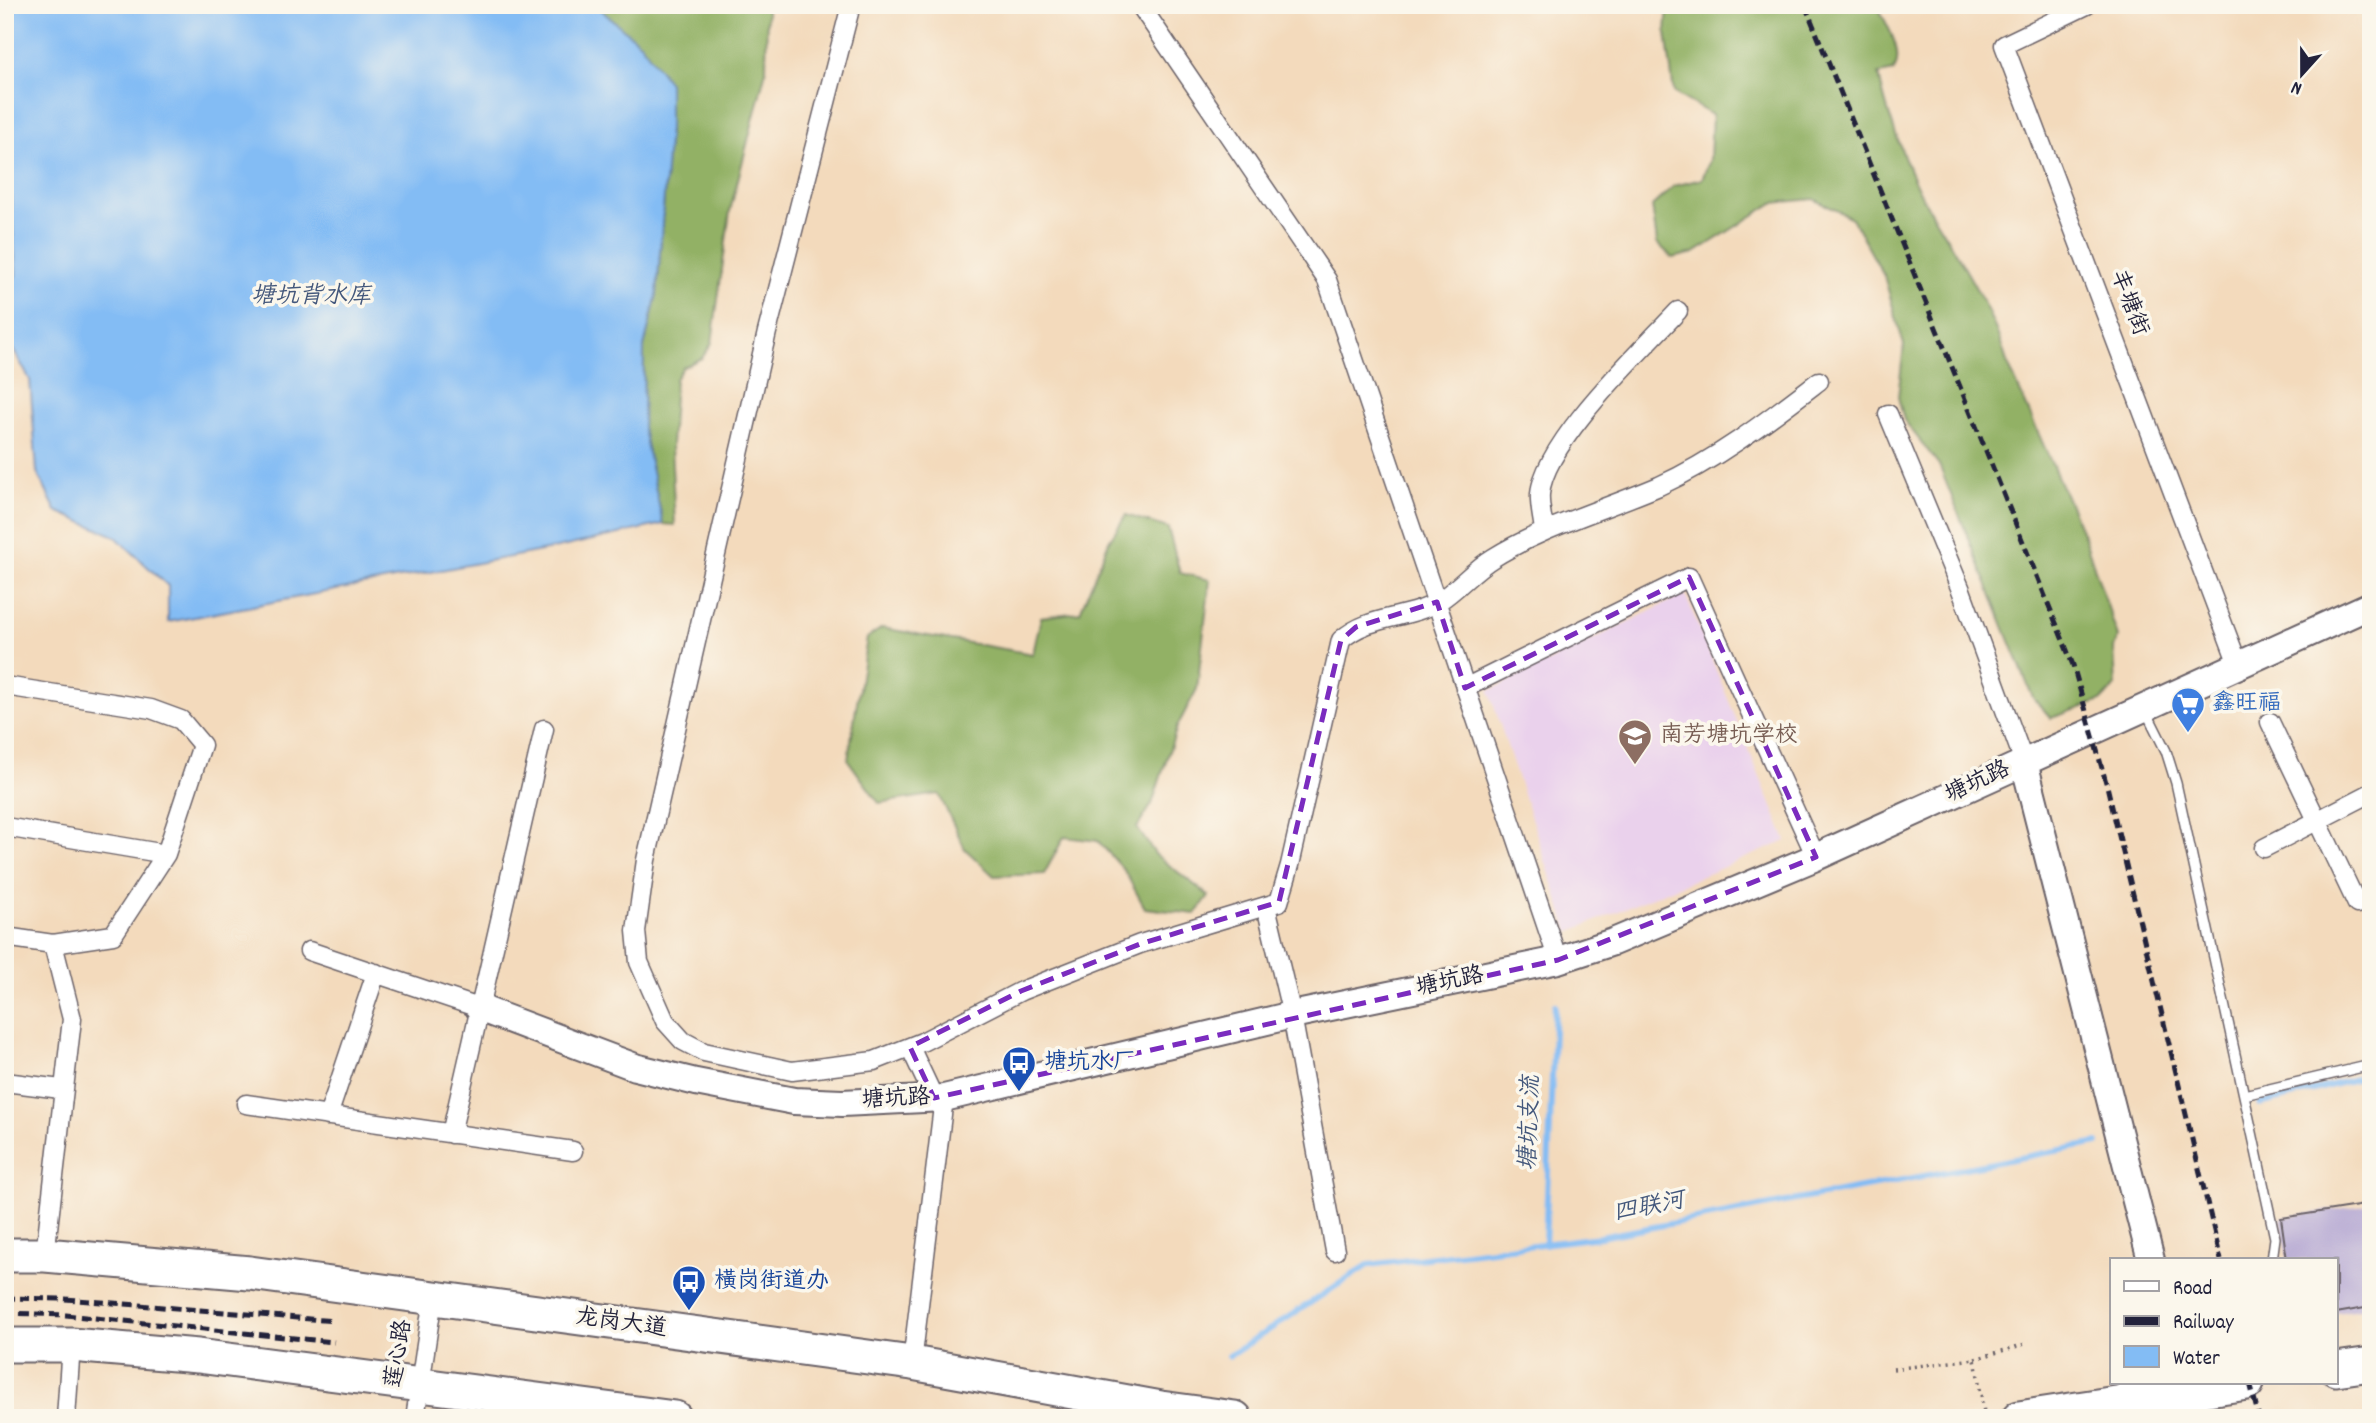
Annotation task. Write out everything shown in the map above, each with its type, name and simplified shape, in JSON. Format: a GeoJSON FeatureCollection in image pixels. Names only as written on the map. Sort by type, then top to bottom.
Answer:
{"type":"FeatureCollection","features":[{"type":"Feature","properties":{"kind":"highway","name":"龙岗大道"},"geometry":{"type":"LineString","coordinates":[[5,1255],[45,1255],[250,1273],[912,1363],[1174,1414],[1234,1418]]}},
{"type":"Feature","properties":{"kind":"highway"},"geometry":{"type":"LineString","coordinates":[[5,1345],[71,1345],[198,1356],[675,1418]]}},
{"type":"Feature","properties":{"kind":"highway"},"geometry":{"type":"LineString","coordinates":[[2338,1369],[2371,1364]]}},
{"type":"Feature","properties":{"kind":"highway"},"geometry":{"type":"LineString","coordinates":[[2019,1418],[2183,1387],[2231,1384]]}},
{"type":"Feature","properties":{"kind":"street"},"geometry":{"type":"LineString","coordinates":[[851,5],[767,332],[646,860],[636,931],[639,962],[665,1021],[683,1041],[704,1052],[792,1071],[874,1061],[910,1047],[1032,986],[1140,944],[1279,902],[1290,865],[1341,640],[1356,627],[1437,602],[1492,559],[1544,531],[1658,486],[1702,464],[1746,437],[1819,381]]}},
{"type":"Feature","properties":{"kind":"street"},"geometry":{"type":"LineString","coordinates":[[1140,5],[1327,280],[1558,960]]}},
{"type":"Feature","properties":{"kind":"street","name":"丰塘街"},"geometry":{"type":"LineString","coordinates":[[2087,5],[2004,46],[2238,664]]}},
{"type":"Feature","properties":{"kind":"street"},"geometry":{"type":"LineString","coordinates":[[1544,531],[1540,494],[1544,475],[1559,449],[1579,419],[1678,311]]}},
{"type":"Feature","properties":{"kind":"street"},"geometry":{"type":"LineString","coordinates":[[1888,414],[1961,590],[2024,762],[2150,1258]]}},
{"type":"Feature","properties":{"kind":"street"},"geometry":{"type":"LineString","coordinates":[[1465,688],[1689,576],[1816,857]]}},
{"type":"Feature","properties":{"kind":"street","name":"塘坑路"},"geometry":{"type":"LineString","coordinates":[[479,1008],[635,1067],[695,1082],[794,1101],[842,1103],[939,1098],[1292,1015],[1558,960],[1612,942],[1816,857],[2371,605]]}},
{"type":"Feature","properties":{"kind":"street"},"geometry":{"type":"LineString","coordinates":[[5,686],[151,709],[181,720],[202,745],[166,854],[113,936],[53,944],[5,937]]}},
{"type":"Feature","properties":{"kind":"street"},"geometry":{"type":"LineString","coordinates":[[2270,722],[2357,904]]}},
{"type":"Feature","properties":{"kind":"street"},"geometry":{"type":"LineString","coordinates":[[451,1134],[544,729]]}},
{"type":"Feature","properties":{"kind":"street"},"geometry":{"type":"LineString","coordinates":[[2264,848],[2371,793]]}},
{"type":"Feature","properties":{"kind":"street"},"geometry":{"type":"LineString","coordinates":[[5,827],[166,854]]}},
{"type":"Feature","properties":{"kind":"street"},"geometry":{"type":"LineString","coordinates":[[1266,906],[1292,1015],[1335,1251]]}},
{"type":"Feature","properties":{"kind":"street"},"geometry":{"type":"LineString","coordinates":[[45,1255],[61,1089],[72,1019],[53,944]]}},
{"type":"Feature","properties":{"kind":"street"},"geometry":{"type":"LineString","coordinates":[[309,951],[479,1008]]}},
{"type":"Feature","properties":{"kind":"street"},"geometry":{"type":"LineString","coordinates":[[328,1116],[376,973]]}},
{"type":"Feature","properties":{"kind":"street"},"geometry":{"type":"LineString","coordinates":[[910,1047],[939,1098],[912,1363]]}},
{"type":"Feature","properties":{"kind":"street"},"geometry":{"type":"LineString","coordinates":[[5,1082],[61,1089]]}},
{"type":"Feature","properties":{"kind":"street"},"geometry":{"type":"LineString","coordinates":[[246,1104],[573,1150]]}},
{"type":"Feature","properties":{"kind":"street","name":"莲心路"},"geometry":{"type":"LineString","coordinates":[[415,1418],[433,1298]]}},
{"type":"Feature","properties":{"kind":"street"},"geometry":{"type":"LineString","coordinates":[[66,1418],[71,1345]]}},
{"type":"Feature","properties":{"kind":"lane"},"geometry":{"type":"LineString","coordinates":[[2144,707],[2166,751],[2176,783],[2275,1238],[2273,1258]]}},
{"type":"Feature","properties":{"kind":"lane"},"geometry":{"type":"LineString","coordinates":[[2244,1095],[2371,1065]]}},
{"type":"Feature","properties":{"kind":"path"},"geometry":{"type":"LineString","coordinates":[[1894,1369],[1975,1359],[2025,1344]]}},
{"type":"Feature","properties":{"kind":"path"},"geometry":{"type":"LineString","coordinates":[[1975,1359],[1985,1418]]}},
{"type":"Feature","properties":{"kind":"highlighted area"},"geometry":{"type":"Polygon","coordinates":[[[1689,577],[1816,857],[1558,960],[934,1098],[910,1047],[1021,991],[1140,944],[1279,902],[1341,640],[1356,627],[1437,602],[1465,688],[1689,577]]]}},
{"type":"Feature","properties":{"kind":"shaded area","name":"南芳塘坑学校"},"geometry":{"type":"Polygon","coordinates":[[[1685,594],[1786,841],[1569,932],[1489,691],[1685,594]]]}},
{"type":"Feature","properties":{"kind":"green space"},"geometry":{"type":"Polygon","coordinates":[[[595,5],[765,5],[767,8],[766,70],[730,211],[712,343],[702,358],[683,367],[675,379],[671,446],[675,525],[663,524],[643,429],[644,347],[657,294],[669,128],[669,83],[595,5]]]}},
{"type":"Feature","properties":{"kind":"green space"},"geometry":{"type":"Polygon","coordinates":[[[1668,5],[1877,5],[1896,46],[1897,63],[1894,71],[1879,74],[1899,143],[1922,196],[1993,322],[2007,362],[2084,537],[2118,637],[2114,648],[2116,686],[2101,701],[2051,718],[2033,698],[1939,465],[1904,420],[1898,397],[1904,345],[1884,276],[1852,218],[1814,199],[1773,203],[1694,253],[1673,258],[1657,243],[1652,206],[1674,186],[1702,179],[1710,160],[1712,115],[1674,93],[1666,33],[1668,5]]]}},
{"type":"Feature","properties":{"kind":"green space"},"geometry":{"type":"Polygon","coordinates":[[[1126,515],[1168,528],[1180,573],[1210,580],[1197,689],[1177,727],[1152,804],[1137,828],[1156,855],[1209,896],[1195,914],[1145,908],[1124,870],[1098,841],[1064,837],[1044,874],[994,876],[965,849],[939,794],[879,803],[848,760],[867,638],[882,628],[1033,654],[1041,617],[1080,612],[1109,541],[1126,515]]]}},
{"type":"Feature","properties":{"kind":"water","name":"塘坑背水库"},"geometry":{"type":"Polygon","coordinates":[[[5,5],[595,5],[641,44],[669,83],[669,128],[657,294],[644,347],[643,429],[663,524],[557,548],[168,622],[168,586],[115,536],[56,511],[37,472],[30,380],[5,335],[5,296],[16,275],[10,190],[5,172],[5,5]]]}},
{"type":"Feature","properties":{"kind":"building"},"geometry":{"type":"Polygon","coordinates":[[[2371,1204],[2371,1307],[2338,1313],[2338,1258],[2287,1258],[2281,1218],[2371,1204]]]}},
{"type":"Feature","properties":{"kind":"waterway","name":"塘坑支流"},"geometry":{"type":"LineString","coordinates":[[1545,1244],[1555,1005]]}},
{"type":"Feature","properties":{"kind":"waterway","name":"四联河"},"geometry":{"type":"LineString","coordinates":[[2260,1104],[2371,1075]]}},
{"type":"Feature","properties":{"kind":"waterway","name":"四联河"},"geometry":{"type":"LineString","coordinates":[[1229,1356],[1368,1265],[1600,1237],[2098,1143]]}},
{"type":"Feature","properties":{"kind":"railway"},"geometry":{"type":"LineString","coordinates":[[1805,5],[2073,665],[2107,786],[2221,1258]]}},
{"type":"Feature","properties":{"kind":"railway"},"geometry":{"type":"LineString","coordinates":[[5,1298],[65,1299],[334,1321]]}},
{"type":"Feature","properties":{"kind":"railway"},"geometry":{"type":"LineString","coordinates":[[5,1313],[66,1315],[334,1342]]}},
{"type":"Feature","properties":{"kind":"railway"},"geometry":{"type":"LineString","coordinates":[[2250,1384],[2259,1418]]}},
{"type":"Feature","properties":{"kind":"place","name":"鑫旺福"},"geometry":{"type":"Point","coordinates":[2188,734]}},
{"type":"Feature","properties":{"kind":"place","name":"南芳塘坑学校"},"geometry":{"type":"Point","coordinates":[1635,766]}},
{"type":"Feature","properties":{"kind":"place","name":"塘坑水厂"},"geometry":{"type":"Point","coordinates":[1019,1093]}},
{"type":"Feature","properties":{"kind":"place","name":"横岗街道办"},"geometry":{"type":"Point","coordinates":[689,1312]}}]}
